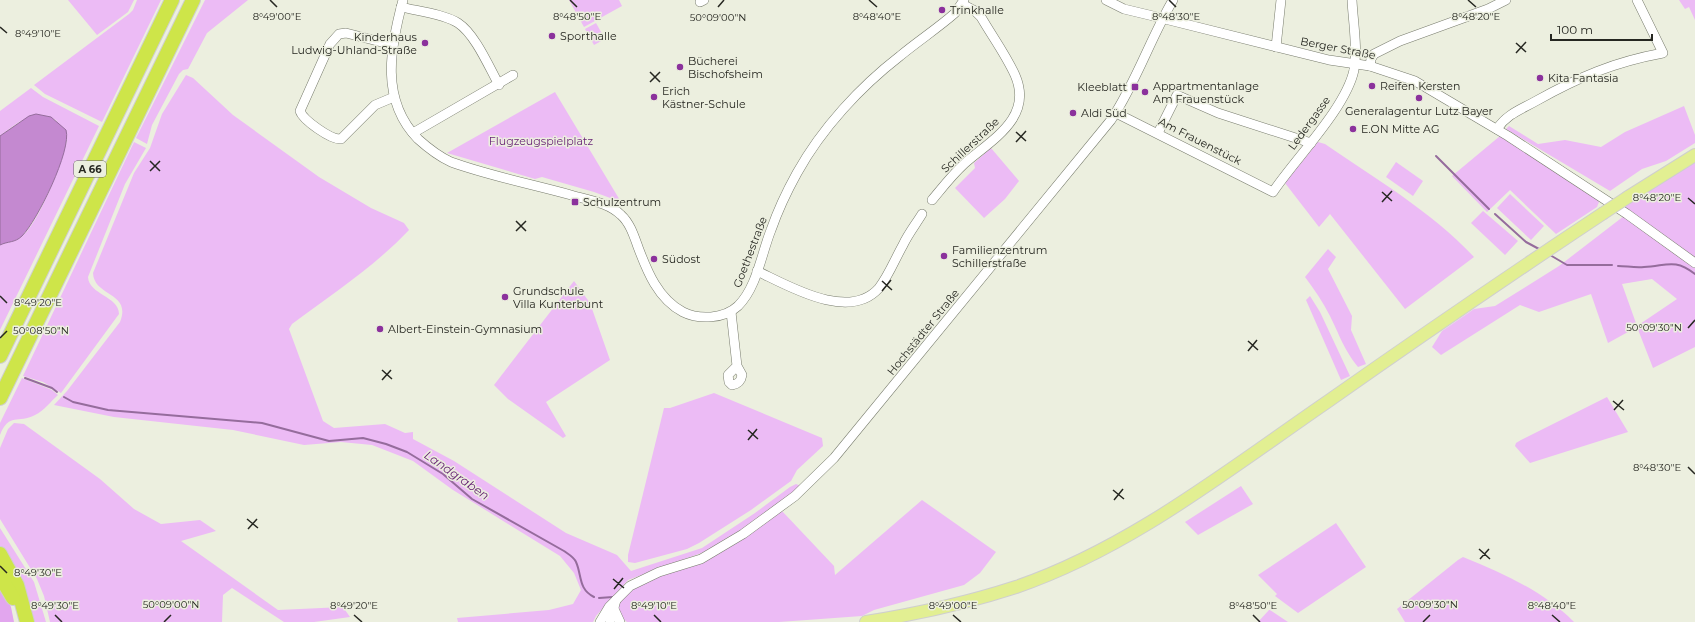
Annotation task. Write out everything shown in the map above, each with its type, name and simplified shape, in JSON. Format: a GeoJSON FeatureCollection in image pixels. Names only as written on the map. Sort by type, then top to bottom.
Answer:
{"type":"FeatureCollection","features":[{"type":"Feature","properties":{"kind":"highway","name":"A 66"},"geometry":{"type":"LineString","coordinates":[[0,356],[172,0]]}},
{"type":"Feature","properties":{"kind":"highway","name":"A 66"},"geometry":{"type":"LineString","coordinates":[[0,398],[194,0]]}},
{"type":"Feature","properties":{"kind":"highway"},"geometry":{"type":"LineString","coordinates":[[0,554],[17,585],[27,622]]}},
{"type":"Feature","properties":{"kind":"highway"},"geometry":{"type":"LineString","coordinates":[[0,576],[10,592],[19,622]]}},
{"type":"Feature","properties":{"kind":"main road"},"geometry":{"type":"LineString","coordinates":[[866,622],[950,606],[1017,586],[1056,571],[1108,546],[1195,493],[1451,316],[1602,214],[1695,155]]}},
{"type":"Feature","properties":{"kind":"street","name":"Berger Straße"},"geometry":{"type":"LineString","coordinates":[[1106,0],[1124,8],[1162,18],[1329,60],[1370,66],[1415,81],[1497,129],[1627,214],[1695,263]]}},
{"type":"Feature","properties":{"kind":"street","name":"Hochstädter Straße"},"geometry":{"type":"LineString","coordinates":[[600,622],[609,607],[615,604],[636,582],[701,559],[743,534],[778,509],[824,470],[897,384],[1090,148],[1116,113],[1162,18],[1173,0]]}},
{"type":"Feature","properties":{"kind":"street"},"geometry":{"type":"LineString","coordinates":[[1276,47],[1281,0]]}},
{"type":"Feature","properties":{"kind":"street"},"geometry":{"type":"LineString","coordinates":[[1352,0],[1355,63]]}},
{"type":"Feature","properties":{"kind":"street"},"geometry":{"type":"LineString","coordinates":[[1370,66],[1371,59],[1374,54],[1400,41],[1488,9],[1506,0]]}},
{"type":"Feature","properties":{"kind":"street"},"geometry":{"type":"LineString","coordinates":[[1497,129],[1504,118],[1561,87],[1597,70],[1623,61],[1663,53],[1637,0]]}},
{"type":"Feature","properties":{"kind":"street","name":"Schillerstraße"},"geometry":{"type":"LineString","coordinates":[[932,200],[963,165],[1007,128],[1018,107],[1019,89],[1015,75],[981,17],[963,2]]}},
{"type":"Feature","properties":{"kind":"street","name":"Goethestraße"},"geometry":{"type":"LineString","coordinates":[[730,312],[744,298],[757,271],[771,230],[784,199],[798,172],[825,131],[872,79],[946,21],[963,2]]}},
{"type":"Feature","properties":{"kind":"street"},"geometry":{"type":"LineString","coordinates":[[499,85],[470,34],[461,25],[450,19],[402,4],[393,46],[390,72],[394,97],[402,118],[413,133],[432,151],[451,162],[611,208],[621,214],[628,223],[650,274],[670,303],[681,311],[693,316],[712,317],[730,312],[737,366]]}},
{"type":"Feature","properties":{"kind":"street"},"geometry":{"type":"LineString","coordinates":[[393,46],[346,33],[339,34],[330,44],[300,111],[301,115],[310,123],[332,138],[341,139],[375,105],[394,97]]}},
{"type":"Feature","properties":{"kind":"street","name":"Ledergasse"},"geometry":{"type":"LineString","coordinates":[[1273,192],[1311,143],[1344,94],[1355,63]]}},
{"type":"Feature","properties":{"kind":"street"},"geometry":{"type":"LineString","coordinates":[[413,133],[499,85],[513,75]]}},
{"type":"Feature","properties":{"kind":"street"},"geometry":{"type":"LineString","coordinates":[[1158,133],[1177,95],[1218,113],[1311,143]]}},
{"type":"Feature","properties":{"kind":"street","name":"Am Frauenstück"},"geometry":{"type":"LineString","coordinates":[[1116,113],[1273,192]]}},
{"type":"Feature","properties":{"kind":"street"},"geometry":{"type":"LineString","coordinates":[[757,271],[801,292],[823,299],[840,302],[865,298],[875,292],[882,283],[903,244],[922,214]]}},
{"type":"Feature","properties":{"kind":"street"},"geometry":{"type":"LineString","coordinates":[[610,622],[615,604]]}},
{"type":"Feature","properties":{"kind":"street"},"geometry":{"type":"LineString","coordinates":[[615,604],[620,622]]}},
{"type":"Feature","properties":{"kind":"green space"},"geometry":{"type":"Polygon","coordinates":[[[68,0],[134,0],[128,12],[97,35],[68,0]]]}},
{"type":"Feature","properties":{"kind":"green space"},"geometry":{"type":"Polygon","coordinates":[[[137,0],[161,0],[102,122],[45,94],[34,85],[129,14],[133,10],[137,0]]]}},
{"type":"Feature","properties":{"kind":"green space"},"geometry":{"type":"Polygon","coordinates":[[[205,0],[248,0],[207,33],[188,69],[183,70],[179,74],[152,125],[147,144],[136,138],[205,0]]]}},
{"type":"Feature","properties":{"kind":"green space"},"geometry":{"type":"Polygon","coordinates":[[[569,0],[619,0],[622,6],[584,27],[569,0]]]}},
{"type":"Feature","properties":{"kind":"green space"},"geometry":{"type":"Polygon","coordinates":[[[1679,0],[1695,0],[1695,20],[1689,7],[1685,9],[1679,0]]]}},
{"type":"Feature","properties":{"kind":"green space"},"geometry":{"type":"Polygon","coordinates":[[[596,23],[605,39],[594,45],[585,29],[596,23]]]}},
{"type":"Feature","properties":{"kind":"green space"},"geometry":{"type":"Polygon","coordinates":[[[186,75],[193,78],[233,115],[319,177],[371,208],[404,223],[409,230],[382,256],[292,324],[289,329],[323,421],[334,428],[385,424],[405,433],[413,432],[413,439],[454,461],[566,533],[617,555],[631,571],[702,548],[755,513],[790,487],[796,484],[801,486],[760,519],[704,552],[628,580],[596,616],[593,622],[458,622],[457,618],[549,610],[573,604],[581,590],[574,573],[560,556],[453,490],[413,461],[372,445],[341,442],[304,445],[233,430],[114,417],[54,405],[67,391],[120,322],[122,312],[121,305],[117,300],[99,287],[95,281],[93,273],[134,173],[150,148],[162,114],[186,75]]]}},
{"type":"Feature","properties":{"kind":"green space"},"geometry":{"type":"Polygon","coordinates":[[[31,88],[43,97],[99,126],[0,330],[0,245],[20,238],[35,220],[55,177],[67,140],[56,120],[40,116],[33,116],[19,122],[0,136],[0,111],[31,88]]]}},
{"type":"Feature","properties":{"kind":"green space","name":"Flugzeugspielplatz"},"geometry":{"type":"Polygon","coordinates":[[[555,92],[621,202],[594,192],[542,177],[535,179],[447,153],[555,92]]]}},
{"type":"Feature","properties":{"kind":"green space"},"geometry":{"type":"Polygon","coordinates":[[[1684,106],[1695,135],[1695,143],[1666,161],[1642,169],[1610,191],[1506,129],[1509,126],[1538,144],[1565,140],[1601,147],[1625,132],[1684,106]]]}},
{"type":"Feature","properties":{"kind":"green space"},"geometry":{"type":"Polygon","coordinates":[[[1500,136],[1595,195],[1599,202],[1597,207],[1556,234],[1510,190],[1487,212],[1452,176],[1500,136]]]}},
{"type":"Feature","properties":{"kind":"green space"},"geometry":{"type":"Polygon","coordinates":[[[134,142],[146,148],[125,184],[88,277],[93,288],[114,303],[118,308],[119,314],[61,393],[43,382],[23,376],[134,142]]]}},
{"type":"Feature","properties":{"kind":"green space"},"geometry":{"type":"Polygon","coordinates":[[[1318,142],[1325,144],[1422,211],[1440,225],[1474,257],[1405,309],[1330,214],[1319,227],[1285,183],[1318,142]]]}},
{"type":"Feature","properties":{"kind":"green space"},"geometry":{"type":"Polygon","coordinates":[[[991,148],[1019,181],[1005,199],[984,218],[955,188],[975,168],[974,163],[991,148]]]}},
{"type":"Feature","properties":{"kind":"green space"},"geometry":{"type":"Polygon","coordinates":[[[1396,162],[1423,181],[1413,196],[1386,177],[1396,162]]]}},
{"type":"Feature","properties":{"kind":"green space"},"geometry":{"type":"Polygon","coordinates":[[[1695,162],[1695,258],[1624,207],[1695,162]]]}},
{"type":"Feature","properties":{"kind":"green space"},"geometry":{"type":"Polygon","coordinates":[[[1510,194],[1544,226],[1531,240],[1497,208],[1510,194]]]}},
{"type":"Feature","properties":{"kind":"green space"},"geometry":{"type":"Polygon","coordinates":[[[1483,211],[1518,241],[1505,255],[1471,223],[1483,211]]]}},
{"type":"Feature","properties":{"kind":"green space"},"geometry":{"type":"Polygon","coordinates":[[[1624,216],[1695,267],[1695,347],[1653,368],[1637,327],[1608,343],[1591,294],[1539,312],[1520,305],[1441,355],[1432,347],[1442,331],[1474,309],[1495,306],[1559,266],[1624,216]],[[1652,279],[1622,284],[1637,326],[1677,299],[1652,279]]]}},
{"type":"Feature","properties":{"kind":"green space"},"geometry":{"type":"Polygon","coordinates":[[[1328,249],[1336,257],[1328,269],[1352,316],[1351,330],[1366,364],[1358,367],[1345,348],[1330,316],[1305,277],[1328,249]]]}},
{"type":"Feature","properties":{"kind":"green space"},"geometry":{"type":"Polygon","coordinates":[[[574,281],[590,303],[610,360],[546,402],[566,436],[563,438],[508,399],[494,385],[574,281]]]}},
{"type":"Feature","properties":{"kind":"green space"},"geometry":{"type":"Polygon","coordinates":[[[1310,296],[1320,312],[1350,376],[1341,380],[1306,300],[1310,296]]]}},
{"type":"Feature","properties":{"kind":"green space"},"geometry":{"type":"Polygon","coordinates":[[[22,378],[52,390],[58,395],[38,413],[29,418],[14,420],[7,423],[0,435],[0,423],[22,378]]]}},
{"type":"Feature","properties":{"kind":"green space"},"geometry":{"type":"Polygon","coordinates":[[[714,393],[822,438],[823,446],[797,470],[791,481],[751,510],[699,543],[687,549],[635,563],[628,562],[628,555],[664,408],[670,408],[714,393]]]}},
{"type":"Feature","properties":{"kind":"green space"},"geometry":{"type":"Polygon","coordinates":[[[1607,397],[1628,432],[1530,463],[1515,446],[1516,443],[1521,440],[1607,397]]]}},
{"type":"Feature","properties":{"kind":"green space"},"geometry":{"type":"Polygon","coordinates":[[[14,423],[24,424],[100,479],[134,509],[161,524],[200,520],[216,531],[181,541],[278,610],[343,607],[350,617],[314,622],[284,622],[232,588],[223,595],[222,622],[50,622],[44,596],[37,579],[0,519],[0,448],[8,429],[14,423]]]}},
{"type":"Feature","properties":{"kind":"green space"},"geometry":{"type":"Polygon","coordinates":[[[1241,486],[1253,504],[1198,535],[1185,522],[1241,486]]]}},
{"type":"Feature","properties":{"kind":"green space"},"geometry":{"type":"Polygon","coordinates":[[[922,500],[996,552],[980,573],[964,585],[874,610],[862,616],[779,622],[627,622],[618,610],[622,599],[634,588],[673,569],[729,548],[782,511],[834,566],[835,575],[922,500]]]}},
{"type":"Feature","properties":{"kind":"green space"},"geometry":{"type":"Polygon","coordinates":[[[1336,523],[1366,567],[1298,613],[1275,596],[1277,594],[1258,575],[1336,523]]]}},
{"type":"Feature","properties":{"kind":"green space"},"geometry":{"type":"Polygon","coordinates":[[[0,528],[34,582],[46,622],[31,622],[0,546],[0,528]]]}},
{"type":"Feature","properties":{"kind":"green space"},"geometry":{"type":"Polygon","coordinates":[[[1463,557],[1508,577],[1536,592],[1574,622],[1405,622],[1397,609],[1463,557]]]}},
{"type":"Feature","properties":{"kind":"green space"},"geometry":{"type":"Polygon","coordinates":[[[1270,610],[1288,622],[1258,622],[1270,610]]]}},
{"type":"Feature","properties":{"kind":"shaded area"},"geometry":{"type":"Polygon","coordinates":[[[36,114],[51,117],[66,130],[64,153],[52,185],[28,228],[19,238],[0,245],[0,136],[29,116],[36,114]]]}},
{"type":"Feature","properties":{"kind":"shaded area"},"geometry":{"type":"Polygon","coordinates":[[[0,582],[11,607],[14,622],[0,622],[0,582]]]}},
{"type":"Feature","properties":{"kind":"waterway"},"geometry":{"type":"LineString","coordinates":[[1436,156],[1489,209]]}},
{"type":"Feature","properties":{"kind":"waterway"},"geometry":{"type":"LineString","coordinates":[[1495,214],[1526,242],[1539,249]]}},
{"type":"Feature","properties":{"kind":"waterway"},"geometry":{"type":"LineString","coordinates":[[1550,255],[1567,265],[1612,265]]}},
{"type":"Feature","properties":{"kind":"waterway"},"geometry":{"type":"LineString","coordinates":[[1618,266],[1641,267],[1676,264],[1695,274]]}},
{"type":"Feature","properties":{"kind":"waterway","name":"Landgraben"},"geometry":{"type":"LineString","coordinates":[[25,378],[52,388],[57,392]]}},
{"type":"Feature","properties":{"kind":"waterway","name":"Landgraben"},"geometry":{"type":"LineString","coordinates":[[64,397],[73,402],[108,410],[262,423],[329,441],[363,438],[386,444],[407,452],[443,474],[472,499],[569,554],[576,562],[585,590],[594,597]]}},
{"type":"Feature","properties":{"kind":"waterway","name":"Landgraben"},"geometry":{"type":"LineString","coordinates":[[599,598],[613,597]]}},
{"type":"Feature","properties":{"kind":"place","name":"Trinkhalle"},"geometry":{"type":"Point","coordinates":[942,10]}},
{"type":"Feature","properties":{"kind":"place","name":"Sporthalle"},"geometry":{"type":"Point","coordinates":[552,36]}},
{"type":"Feature","properties":{"kind":"place","name":"Kinderhaus Ludwig-Uhland-Straße"},"geometry":{"type":"Point","coordinates":[425,43]}},
{"type":"Feature","properties":{"kind":"place","name":"Bücherei Bischofsheim"},"geometry":{"type":"Point","coordinates":[680,67]}},
{"type":"Feature","properties":{"kind":"place","name":"Kita Fantasia"},"geometry":{"type":"Point","coordinates":[1540,78]}},
{"type":"Feature","properties":{"kind":"place","name":"Reifen Kersten"},"geometry":{"type":"Point","coordinates":[1372,86]}},
{"type":"Feature","properties":{"kind":"place","name":"Kleeblatt"},"geometry":{"type":"Point","coordinates":[1135,87]}},
{"type":"Feature","properties":{"kind":"place","name":"Appartmentanlage Am Frauenstück"},"geometry":{"type":"Point","coordinates":[1145,92]}},
{"type":"Feature","properties":{"kind":"place","name":"Erich Kästner-Schule"},"geometry":{"type":"Point","coordinates":[654,97]}},
{"type":"Feature","properties":{"kind":"place","name":"Generalagentur Lutz Bayer"},"geometry":{"type":"Point","coordinates":[1419,98]}},
{"type":"Feature","properties":{"kind":"place","name":"Aldi Süd"},"geometry":{"type":"Point","coordinates":[1073,113]}},
{"type":"Feature","properties":{"kind":"place","name":"E.ON Mitte AG"},"geometry":{"type":"Point","coordinates":[1353,129]}},
{"type":"Feature","properties":{"kind":"place","name":"Schulzentrum"},"geometry":{"type":"Point","coordinates":[575,202]}},
{"type":"Feature","properties":{"kind":"place","name":"Familienzentrum Schillerstraße"},"geometry":{"type":"Point","coordinates":[944,256]}},
{"type":"Feature","properties":{"kind":"place","name":"Südost"},"geometry":{"type":"Point","coordinates":[654,259]}},
{"type":"Feature","properties":{"kind":"place","name":"Grundschule Villa Kunterbunt"},"geometry":{"type":"Point","coordinates":[505,297]}},
{"type":"Feature","properties":{"kind":"place","name":"Albert-Einstein-Gymnasium"},"geometry":{"type":"Point","coordinates":[380,329]}}]}
